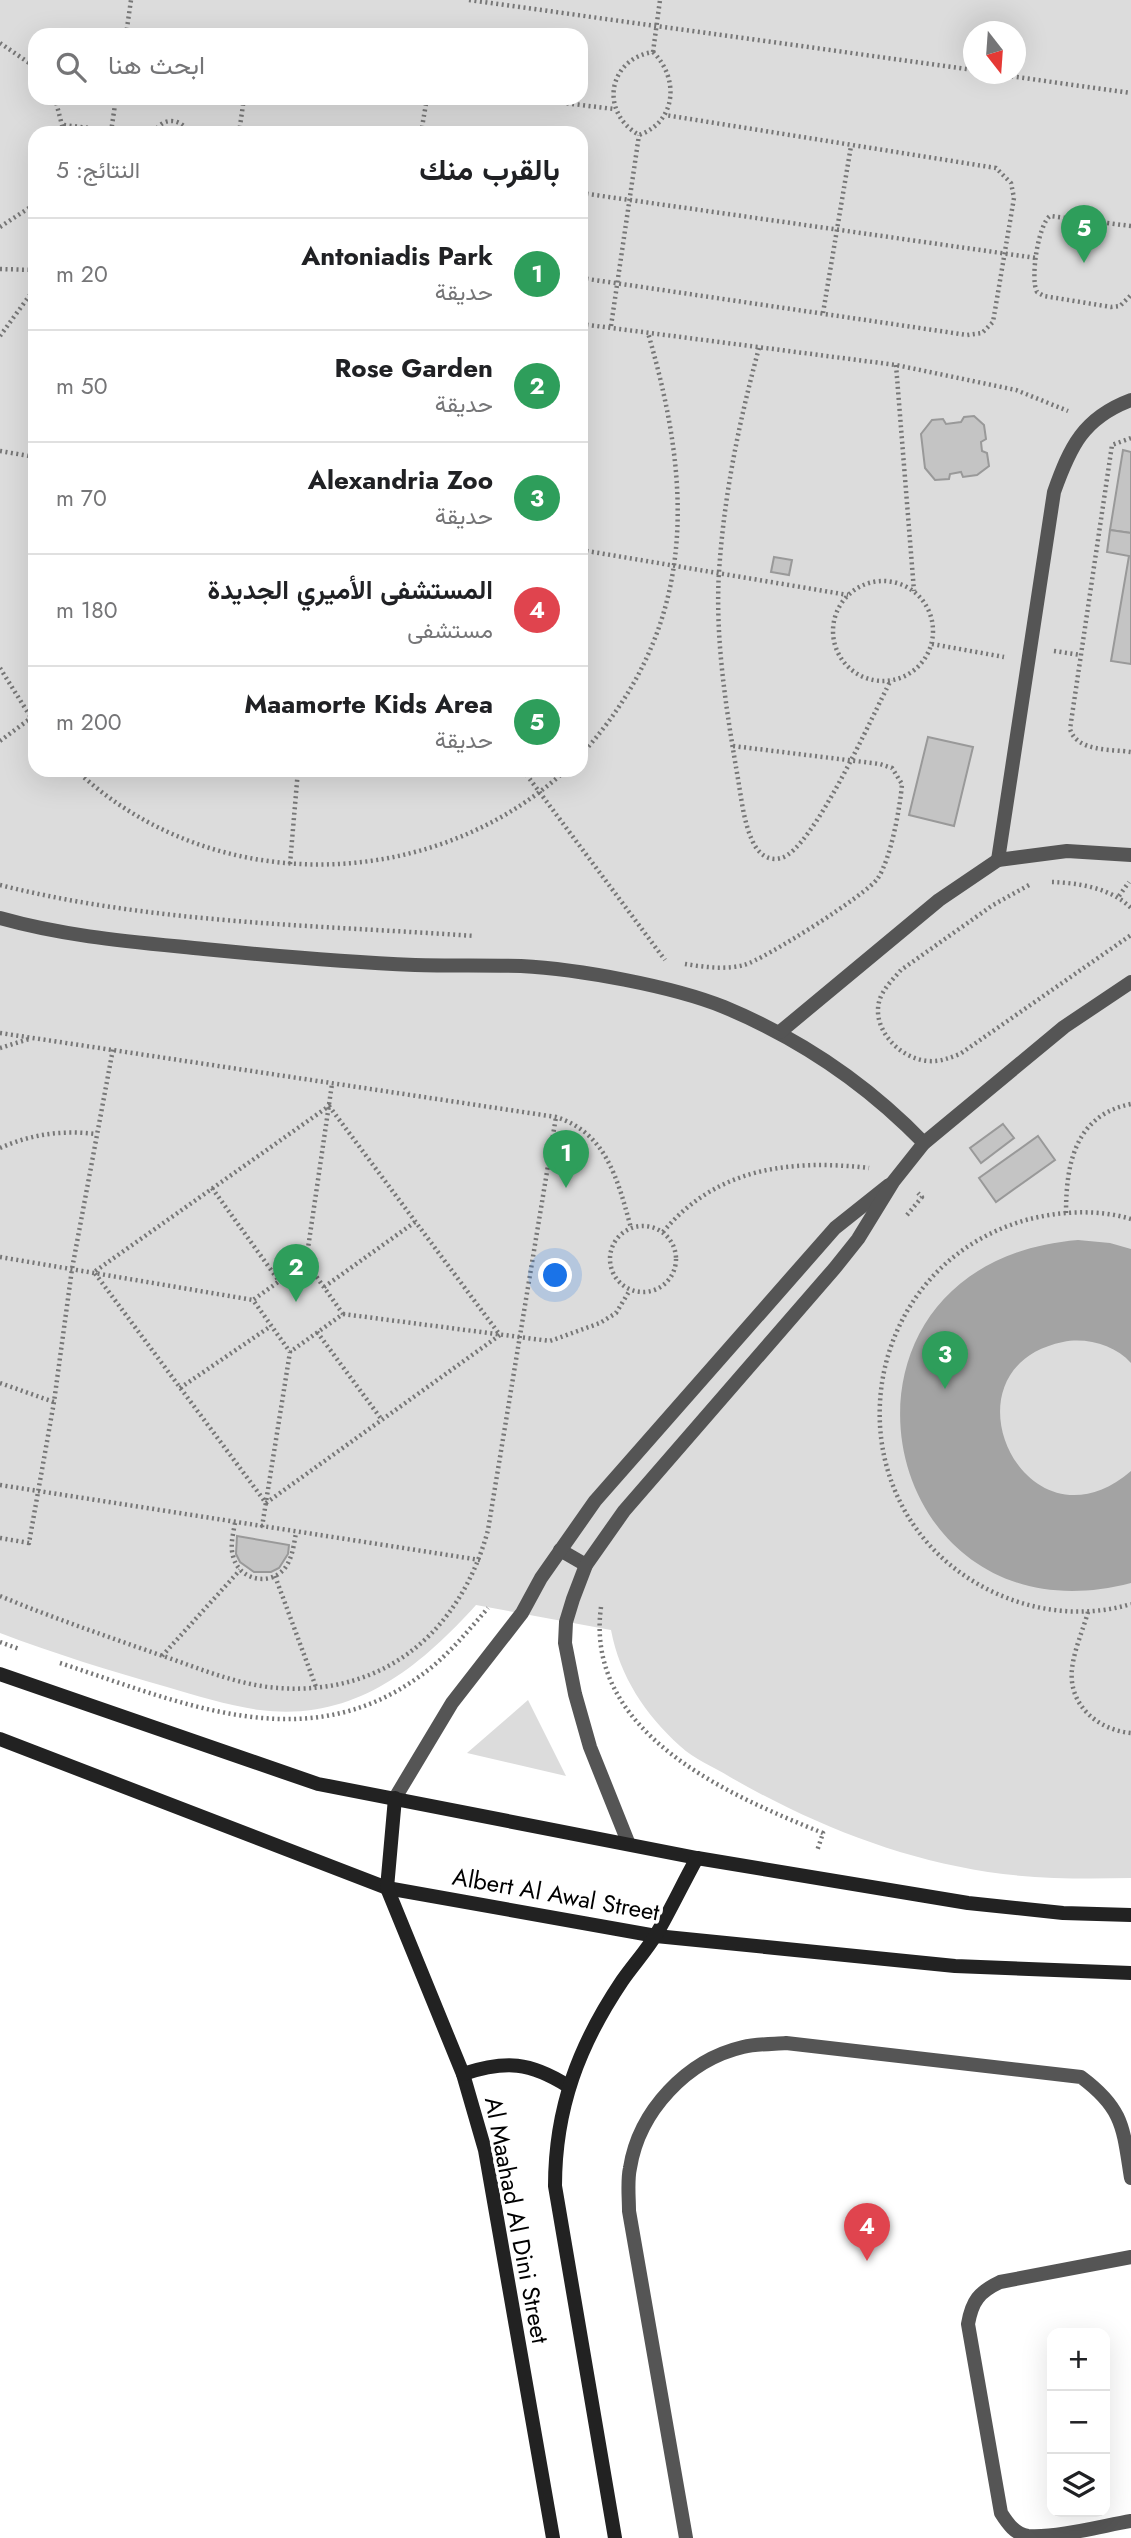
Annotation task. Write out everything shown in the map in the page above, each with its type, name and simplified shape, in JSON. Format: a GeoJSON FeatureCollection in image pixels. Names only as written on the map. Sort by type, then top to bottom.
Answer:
{"type":"FeatureCollection","features":[{"type":"Feature","properties":{"kind":"main road"},"geometry":{"type":"LineString","coordinates":[[0,1674],[318,1784],[628,1842],[697,1858],[968,1903],[1063,1913],[1131,1915]]}},
{"type":"Feature","properties":{"kind":"main road","name":"Albert Al Awal Street"},"geometry":{"type":"LineString","coordinates":[[0,1739],[387,1888],[656,1936],[955,1966],[1131,1973]]}},
{"type":"Feature","properties":{"kind":"main road","name":"Al Maahad Al Dini Street"},"geometry":{"type":"LineString","coordinates":[[395,1798],[387,1888],[463,2074],[485,2150],[553,2538]]}},
{"type":"Feature","properties":{"kind":"main road","name":"Al Maahad Al Dini Street"},"geometry":{"type":"LineString","coordinates":[[615,2538],[555,2186],[555,2152],[568,2086],[592,2033],[621,1982],[656,1936],[697,1858]]}},
{"type":"Feature","properties":{"kind":"main road"},"geometry":{"type":"LineString","coordinates":[[463,2074],[490,2065],[517,2064],[545,2071],[568,2086]]}},
{"type":"Feature","properties":{"kind":"lane"},"geometry":{"type":"LineString","coordinates":[[998,860],[1054,492],[1074,441],[1089,424],[1131,400]]}},
{"type":"Feature","properties":{"kind":"lane"},"geometry":{"type":"LineString","coordinates":[[780,1032],[939,900],[998,860],[1067,850],[1131,855]]}},
{"type":"Feature","properties":{"kind":"lane"},"geometry":{"type":"LineString","coordinates":[[0,918],[48,931],[322,961],[524,966],[660,988],[721,1006],[780,1032],[819,1054],[857,1081],[924,1143]]}},
{"type":"Feature","properties":{"kind":"lane"},"geometry":{"type":"LineString","coordinates":[[628,1842],[590,1747],[565,1643],[566,1622],[586,1565],[624,1511],[834,1269],[864,1230],[893,1182],[924,1143],[1063,1027],[1131,982]]}},
{"type":"Feature","properties":{"kind":"lane"},"geometry":{"type":"LineString","coordinates":[[395,1798],[452,1703],[522,1613],[560,1550],[595,1502],[812,1253],[862,1204],[893,1182]]}},
{"type":"Feature","properties":{"kind":"lane"},"geometry":{"type":"LineString","coordinates":[[560,1550],[586,1565]]}},
{"type":"Feature","properties":{"kind":"lane"},"geometry":{"type":"LineString","coordinates":[[686,2538],[629,2211],[630,2168],[636,2147],[643,2126],[668,2090],[702,2063],[743,2047],[786,2043],[1080,2077],[1106,2096],[1122,2123],[1131,2178]]}},
{"type":"Feature","properties":{"kind":"lane"},"geometry":{"type":"LineString","coordinates":[[1131,2257],[1000,2282],[983,2290],[972,2305],[968,2324],[1001,2513],[1011,2528],[1027,2536],[1045,2536],[1131,2521]]}},
{"type":"Feature","properties":{"kind":"path"},"geometry":{"type":"LineString","coordinates":[[127,28],[131,0]]}},
{"type":"Feature","properties":{"kind":"path"},"geometry":{"type":"LineString","coordinates":[[469,0],[963,68]]}},
{"type":"Feature","properties":{"kind":"path"},"geometry":{"type":"LineString","coordinates":[[653,52],[660,0]]}},
{"type":"Feature","properties":{"kind":"path"},"geometry":{"type":"LineString","coordinates":[[0,43],[28,62]]}},
{"type":"Feature","properties":{"kind":"path"},"geometry":{"type":"LineString","coordinates":[[653,52],[662,61],[671,81],[670,104],[665,115],[650,131],[639,135],[628,129],[614,109],[612,95],[620,70],[641,54],[653,52]]}},
{"type":"Feature","properties":{"kind":"path"},"geometry":{"type":"LineString","coordinates":[[1026,78],[1131,93]]}},
{"type":"Feature","properties":{"kind":"path"},"geometry":{"type":"LineString","coordinates":[[57,105],[64,125],[71,126]]}},
{"type":"Feature","properties":{"kind":"path"},"geometry":{"type":"LineString","coordinates":[[112,126],[115,105]]}},
{"type":"Feature","properties":{"kind":"path"},"geometry":{"type":"LineString","coordinates":[[240,126],[243,105]]}},
{"type":"Feature","properties":{"kind":"path"},"geometry":{"type":"LineString","coordinates":[[422,126],[426,105]]}},
{"type":"Feature","properties":{"kind":"path"},"geometry":{"type":"LineString","coordinates":[[581,105],[614,109]]}},
{"type":"Feature","properties":{"kind":"path"},"geometry":{"type":"LineString","coordinates":[[588,279],[967,335],[982,333],[989,328],[996,314],[1014,198],[1011,183],[1002,172],[986,165],[665,115]]}},
{"type":"Feature","properties":{"kind":"path"},"geometry":{"type":"LineString","coordinates":[[160,126],[165,121],[175,120],[185,126]]}},
{"type":"Feature","properties":{"kind":"path"},"geometry":{"type":"LineString","coordinates":[[611,326],[639,135]]}},
{"type":"Feature","properties":{"kind":"path"},"geometry":{"type":"LineString","coordinates":[[823,313],[835,228],[851,146]]}},
{"type":"Feature","properties":{"kind":"path"},"geometry":{"type":"LineString","coordinates":[[588,194],[1036,258]]}},
{"type":"Feature","properties":{"kind":"path"},"geometry":{"type":"LineString","coordinates":[[0,227],[28,209]]}},
{"type":"Feature","properties":{"kind":"path"},"geometry":{"type":"LineString","coordinates":[[1131,226],[1050,216],[1042,225],[1034,286],[1044,296],[1111,307],[1120,306],[1131,295]]}},
{"type":"Feature","properties":{"kind":"path"},"geometry":{"type":"LineString","coordinates":[[0,269],[28,270]]}},
{"type":"Feature","properties":{"kind":"path"},"geometry":{"type":"LineString","coordinates":[[0,335],[28,297]]}},
{"type":"Feature","properties":{"kind":"path"},"geometry":{"type":"LineString","coordinates":[[588,324],[896,365],[1042,398],[1089,424]]}},
{"type":"Feature","properties":{"kind":"path"},"geometry":{"type":"LineString","coordinates":[[588,746],[632,689],[659,629],[676,566],[679,528],[674,449],[662,384],[648,333]]}},
{"type":"Feature","properties":{"kind":"path"},"geometry":{"type":"LineString","coordinates":[[759,348],[733,452],[719,573],[723,674],[733,746],[752,840],[758,850],[772,859],[788,855],[804,841],[891,680]]}},
{"type":"Feature","properties":{"kind":"path"},"geometry":{"type":"LineString","coordinates":[[896,365],[915,591],[931,615],[932,644],[917,668],[891,680],[863,677],[842,660],[833,634],[839,607],[848,595],[859,587],[887,580],[915,591]]}},
{"type":"Feature","properties":{"kind":"path"},"geometry":{"type":"LineString","coordinates":[[1131,438],[1112,445],[1070,729],[1073,736],[1084,745],[1131,752]]}},
{"type":"Feature","properties":{"kind":"path"},"geometry":{"type":"LineString","coordinates":[[0,452],[28,456]]}},
{"type":"Feature","properties":{"kind":"path"},"geometry":{"type":"LineString","coordinates":[[588,552],[848,595]]}},
{"type":"Feature","properties":{"kind":"path"},"geometry":{"type":"LineString","coordinates":[[932,644],[1028,662]]}},
{"type":"Feature","properties":{"kind":"path"},"geometry":{"type":"LineString","coordinates":[[0,668],[28,710]]}},
{"type":"Feature","properties":{"kind":"path"},"geometry":{"type":"LineString","coordinates":[[0,741],[28,721]]}},
{"type":"Feature","properties":{"kind":"path"},"geometry":{"type":"LineString","coordinates":[[652,958],[719,968],[753,962],[860,897],[878,879],[886,860],[902,784],[892,768],[850,760],[733,746]]}},
{"type":"Feature","properties":{"kind":"path"},"geometry":{"type":"LineString","coordinates":[[85,777],[115,802],[180,838],[253,859],[290,864],[362,864],[433,849],[499,820],[558,777]]}},
{"type":"Feature","properties":{"kind":"path"},"geometry":{"type":"LineString","coordinates":[[290,864],[297,777]]}},
{"type":"Feature","properties":{"kind":"path"},"geometry":{"type":"LineString","coordinates":[[528,777],[665,960]]}},
{"type":"Feature","properties":{"kind":"path"},"geometry":{"type":"LineString","coordinates":[[1119,896],[1131,879]]}},
{"type":"Feature","properties":{"kind":"path"},"geometry":{"type":"LineString","coordinates":[[1037,882],[993,905],[901,970],[889,983],[880,998],[879,1010],[887,1038],[896,1047],[910,1057],[927,1061],[942,1060],[960,1054],[1131,935]]}},
{"type":"Feature","properties":{"kind":"path"},"geometry":{"type":"LineString","coordinates":[[1049,882],[1119,896],[1131,908]]}},
{"type":"Feature","properties":{"kind":"path"},"geometry":{"type":"LineString","coordinates":[[0,885],[94,905],[181,916],[478,936]]}},
{"type":"Feature","properties":{"kind":"path"},"geometry":{"type":"LineString","coordinates":[[0,1033],[556,1117],[584,1129],[605,1154],[631,1228]]}},
{"type":"Feature","properties":{"kind":"path"},"geometry":{"type":"LineString","coordinates":[[0,1048],[33,1037]]}},
{"type":"Feature","properties":{"kind":"path"},"geometry":{"type":"LineString","coordinates":[[0,1538],[29,1543],[54,1402],[72,1269],[113,1049]]}},
{"type":"Feature","properties":{"kind":"path"},"geometry":{"type":"LineString","coordinates":[[332,1084],[306,1262],[343,1314]]}},
{"type":"Feature","properties":{"kind":"path"},"geometry":{"type":"LineString","coordinates":[[1066,1213],[1068,1168],[1081,1137],[1108,1112],[1131,1104]]}},
{"type":"Feature","properties":{"kind":"path"},"geometry":{"type":"LineString","coordinates":[[94,1272],[329,1107]]}},
{"type":"Feature","properties":{"kind":"path"},"geometry":{"type":"LineString","coordinates":[[329,1107],[500,1335]]}},
{"type":"Feature","properties":{"kind":"path"},"geometry":{"type":"LineString","coordinates":[[0,1596],[162,1656],[248,1683],[279,1688],[316,1687],[371,1674],[419,1645],[458,1603],[480,1560],[488,1530],[556,1117]]}},
{"type":"Feature","properties":{"kind":"path"},"geometry":{"type":"LineString","coordinates":[[0,1148],[39,1135],[69,1131],[96,1134]]}},
{"type":"Feature","properties":{"kind":"path"},"geometry":{"type":"LineString","coordinates":[[212,1188],[279,1281]]}},
{"type":"Feature","properties":{"kind":"path"},"geometry":{"type":"LineString","coordinates":[[1131,1219],[1097,1213],[1036,1217],[998,1230],[955,1255],[913,1299],[891,1343],[880,1382],[878,1412],[887,1471],[913,1525],[932,1548],[954,1568],[1006,1598],[1045,1608],[1088,1612],[1131,1604]]}},
{"type":"Feature","properties":{"kind":"path"},"geometry":{"type":"LineString","coordinates":[[324,1287],[415,1222]]}},
{"type":"Feature","properties":{"kind":"path"},"geometry":{"type":"LineString","coordinates":[[654,1227],[670,1240],[676,1260],[669,1280],[661,1287],[641,1293],[630,1290],[615,1277],[609,1258],[616,1239],[631,1228],[654,1227]]}},
{"type":"Feature","properties":{"kind":"path"},"geometry":{"type":"LineString","coordinates":[[0,1257],[253,1300],[290,1352]]}},
{"type":"Feature","properties":{"kind":"path"},"geometry":{"type":"LineString","coordinates":[[253,1300],[306,1262]]}},
{"type":"Feature","properties":{"kind":"path"},"geometry":{"type":"LineString","coordinates":[[94,1272],[266,1503]]}},
{"type":"Feature","properties":{"kind":"path"},"geometry":{"type":"LineString","coordinates":[[262,1527],[290,1352],[343,1314],[550,1341],[583,1331],[616,1313],[630,1290]]}},
{"type":"Feature","properties":{"kind":"path"},"geometry":{"type":"LineString","coordinates":[[180,1388],[271,1326]]}},
{"type":"Feature","properties":{"kind":"path"},"geometry":{"type":"LineString","coordinates":[[317,1332],[382,1420]]}},
{"type":"Feature","properties":{"kind":"path"},"geometry":{"type":"LineString","coordinates":[[266,1503],[500,1335]]}},
{"type":"Feature","properties":{"kind":"path"},"geometry":{"type":"LineString","coordinates":[[0,1383],[54,1402]]}},
{"type":"Feature","properties":{"kind":"path"},"geometry":{"type":"LineString","coordinates":[[0,1485],[480,1560]]}},
{"type":"Feature","properties":{"kind":"path"},"geometry":{"type":"LineString","coordinates":[[235,1523],[232,1555],[240,1570],[259,1579],[275,1576],[286,1567],[296,1533]]}},
{"type":"Feature","properties":{"kind":"path"},"geometry":{"type":"LineString","coordinates":[[162,1656],[240,1570]]}},
{"type":"Feature","properties":{"kind":"path"},"geometry":{"type":"LineString","coordinates":[[275,1576],[316,1687]]}},
{"type":"Feature","properties":{"kind":"path"},"geometry":{"type":"LineString","coordinates":[[52,1661],[242,1717],[272,1721],[312,1720],[364,1707],[394,1693],[422,1675],[489,1608]]}},
{"type":"Feature","properties":{"kind":"path"},"geometry":{"type":"LineString","coordinates":[[1088,1612],[1072,1670],[1076,1696],[1095,1721],[1111,1729],[1131,1733]]}},
{"type":"Feature","properties":{"kind":"path"},"geometry":{"type":"LineString","coordinates":[[598,1628],[602,1652],[620,1699],[658,1743],[713,1784],[752,1805],[823,1833],[810,1877]]}},
{"type":"Feature","properties":{"kind":"path"},"geometry":{"type":"LineString","coordinates":[[0,1642],[30,1653]]}},
{"type":"Feature","properties":{"kind":"shaded area"},"geometry":{"type":"Polygon","coordinates":[[[0,0],[1131,0],[1131,1878],[1023,1876],[954,1866],[887,1848],[791,1809],[698,1759],[667,1734],[636,1694],[621,1663],[611,1630],[476,1605],[431,1650],[407,1670],[381,1686],[354,1699],[325,1708],[294,1712],[237,1706],[83,1662],[0,1633],[0,0]]]}},
{"type":"Feature","properties":{"kind":"shaded area"},"geometry":{"type":"Polygon","coordinates":[[[1078,1240],[1110,1243],[1131,1249],[1131,1363],[1117,1351],[1100,1344],[1063,1342],[1025,1359],[1005,1386],[1000,1418],[1009,1450],[1029,1477],[1058,1493],[1092,1493],[1131,1471],[1131,1583],[1043,1589],[974,1561],[927,1510],[903,1446],[904,1377],[932,1313],[990,1264],[1078,1240]]]}},
{"type":"Feature","properties":{"kind":"shaded area"},"geometry":{"type":"Polygon","coordinates":[[[528,1700],[566,1776],[467,1753],[528,1700]]]}},
{"type":"Feature","properties":{"kind":"building"},"geometry":{"type":"Polygon","coordinates":[[[974,416],[984,425],[986,439],[981,442],[982,451],[987,453],[989,466],[977,475],[963,477],[961,472],[950,474],[949,479],[935,480],[925,468],[921,434],[932,420],[943,419],[946,424],[961,422],[964,417],[974,416]]]}},
{"type":"Feature","properties":{"kind":"building"},"geometry":{"type":"Polygon","coordinates":[[[1123,450],[1131,452],[1131,533],[1110,530],[1123,450]]]}},
{"type":"Feature","properties":{"kind":"building"},"geometry":{"type":"Polygon","coordinates":[[[1110,530],[1131,533],[1131,664],[1111,661],[1129,556],[1107,552],[1110,530]]]}},
{"type":"Feature","properties":{"kind":"building"},"geometry":{"type":"Polygon","coordinates":[[[774,557],[792,560],[789,575],[771,572],[774,557]]]}},
{"type":"Feature","properties":{"kind":"building"},"geometry":{"type":"Polygon","coordinates":[[[928,737],[973,747],[954,826],[909,815],[928,737]]]}},
{"type":"Feature","properties":{"kind":"building"},"geometry":{"type":"Polygon","coordinates":[[[1003,1124],[1014,1138],[981,1163],[970,1148],[1003,1124]]]}},
{"type":"Feature","properties":{"kind":"building"},"geometry":{"type":"Polygon","coordinates":[[[1038,1136],[1055,1160],[996,1202],[979,1178],[1038,1136]]]}},
{"type":"Feature","properties":{"kind":"building"},"geometry":{"type":"Polygon","coordinates":[[[237,1536],[289,1545],[288,1554],[279,1568],[271,1572],[254,1572],[240,1562],[236,1554],[237,1536]]]}},
{"type":"Feature","properties":{"kind":"place","name":"Maamorte Kids Area"},"geometry":{"type":"Point","coordinates":[1084,263]}},
{"type":"Feature","properties":{"kind":"place","name":"Antoniadis Park"},"geometry":{"type":"Point","coordinates":[566,1188]}},
{"type":"Feature","properties":{"kind":"place","name":"Rose Garden"},"geometry":{"type":"Point","coordinates":[296,1302]}},
{"type":"Feature","properties":{"kind":"place","name":"Alexandria Zoo"},"geometry":{"type":"Point","coordinates":[945,1389]}},
{"type":"Feature","properties":{"kind":"place","name":"المستشفى الأميري الجديدة"},"geometry":{"type":"Point","coordinates":[867,2261]}}]}
